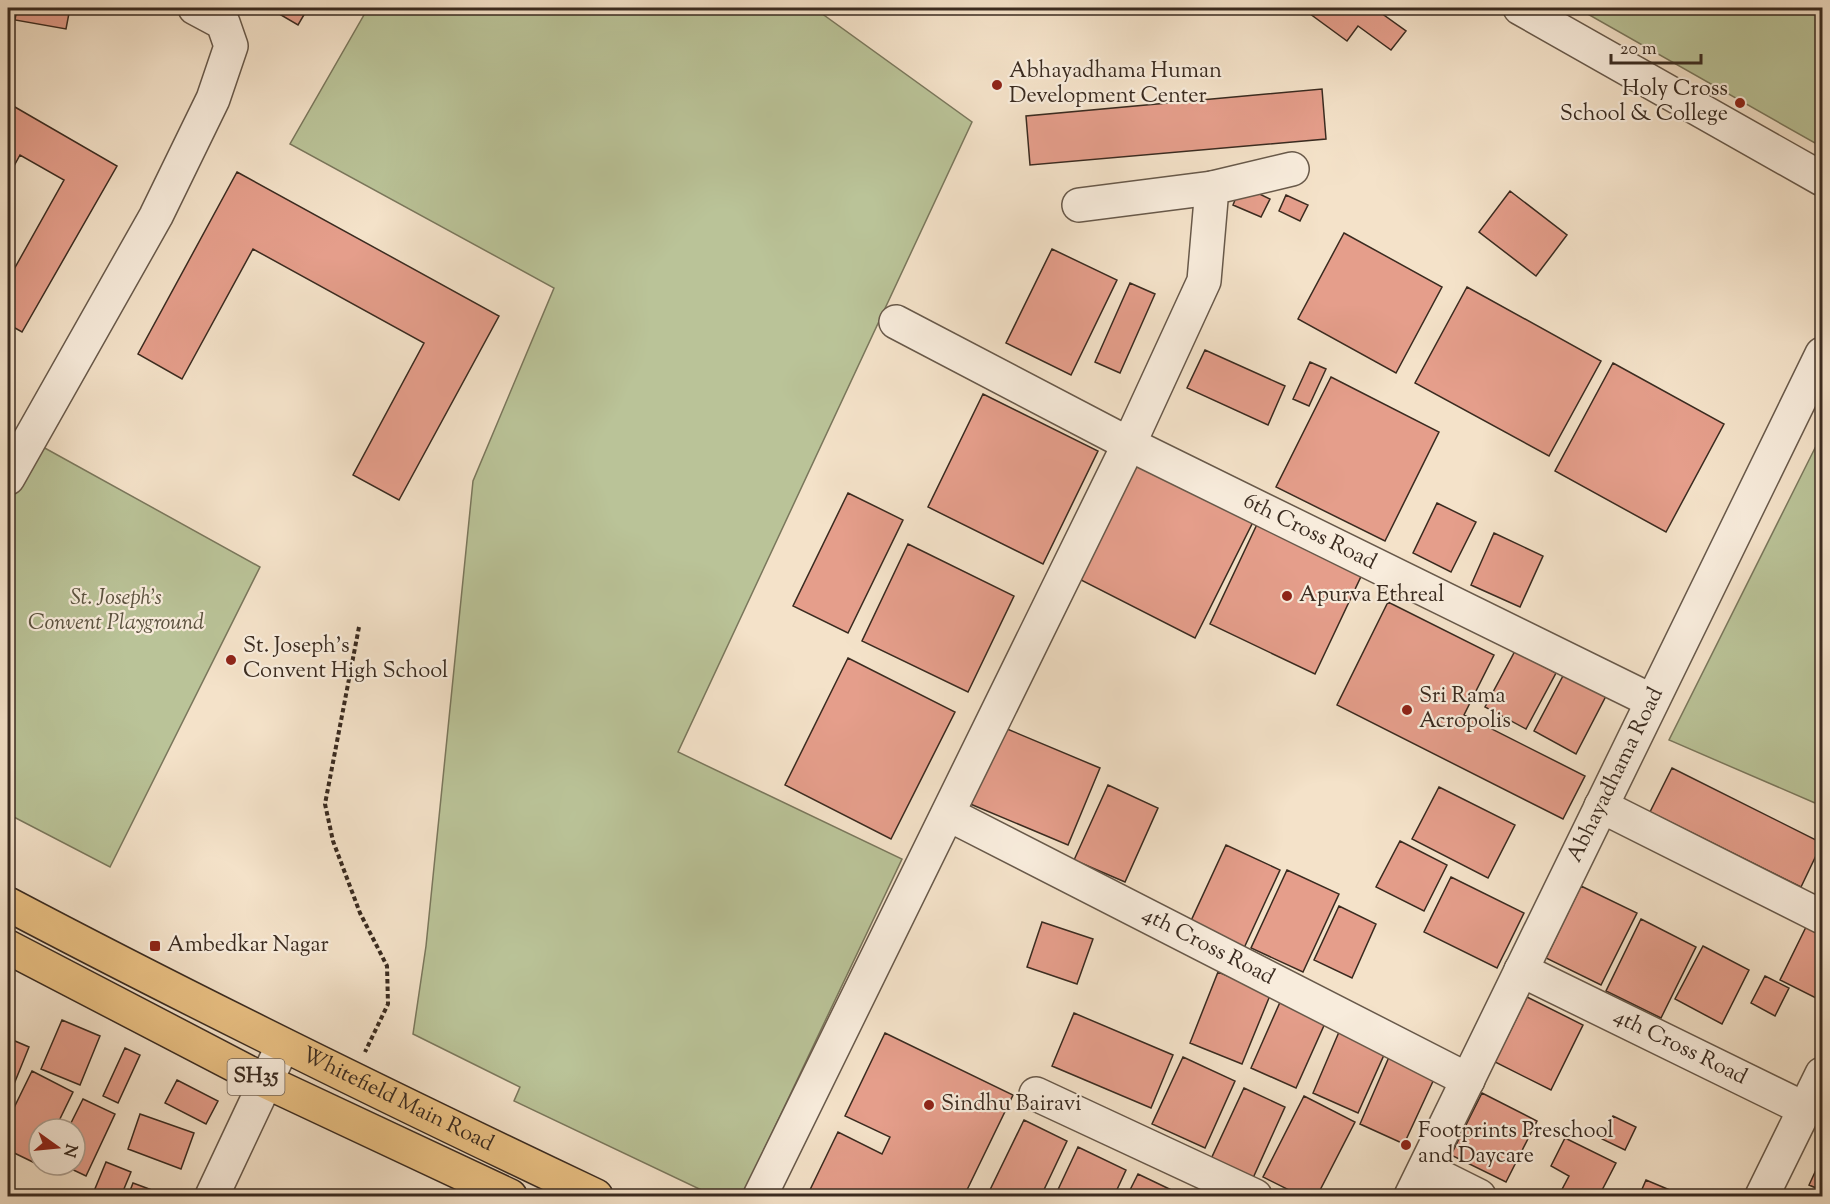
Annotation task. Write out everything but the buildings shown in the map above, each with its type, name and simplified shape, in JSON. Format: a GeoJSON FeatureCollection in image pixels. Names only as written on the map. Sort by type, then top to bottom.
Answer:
{"type":"FeatureCollection","features":[{"type":"Feature","properties":{"kind":"main road","name":"Whitefield Main Road"},"geometry":{"type":"LineString","coordinates":[[8,904],[283,1046],[596,1197]]}},
{"type":"Feature","properties":{"kind":"main road","name":"Whitefield Main Road"},"geometry":{"type":"LineString","coordinates":[[8,947],[267,1082],[510,1197]]}},
{"type":"Feature","properties":{"kind":"street"},"geometry":{"type":"LineString","coordinates":[[8,478],[156,216],[213,99],[231,46],[223,22],[195,8]]}},
{"type":"Feature","properties":{"kind":"street"},"geometry":{"type":"LineString","coordinates":[[1520,8],[1822,179]]}},
{"type":"Feature","properties":{"kind":"street"},"geometry":{"type":"LineString","coordinates":[[1079,205],[1212,188],[1292,169]]}},
{"type":"Feature","properties":{"kind":"street"},"geometry":{"type":"LineString","coordinates":[[760,1197],[1128,444],[1204,281],[1212,188]]}},
{"type":"Feature","properties":{"kind":"street","name":"6th Cross Road"},"geometry":{"type":"LineString","coordinates":[[897,322],[1128,444],[1652,701]]}},
{"type":"Feature","properties":{"kind":"street","name":"Abhayadhama Road"},"geometry":{"type":"LineString","coordinates":[[1418,1183],[1822,354]]}},
{"type":"Feature","properties":{"kind":"street"},"geometry":{"type":"LineString","coordinates":[[1601,806],[1822,917]]}},
{"type":"Feature","properties":{"kind":"street","name":"4th Cross Road"},"geometry":{"type":"LineString","coordinates":[[948,814],[1468,1080]]}},
{"type":"Feature","properties":{"kind":"street","name":"4th Cross Road"},"geometry":{"type":"LineString","coordinates":[[1521,970],[1805,1109]]}},
{"type":"Feature","properties":{"kind":"street"},"geometry":{"type":"LineString","coordinates":[[212,1197],[254,1103],[267,1082],[283,1046]]}},
{"type":"Feature","properties":{"kind":"street"},"geometry":{"type":"LineString","coordinates":[[1762,1197],[1822,1074]]}},
{"type":"Feature","properties":{"kind":"street"},"geometry":{"type":"LineString","coordinates":[[1036,1094],[1255,1197]]}},
{"type":"Feature","properties":{"kind":"street"},"geometry":{"type":"LineString","coordinates":[[1418,1183],[1479,1197]]}},
{"type":"Feature","properties":{"kind":"path"},"geometry":{"type":"LineString","coordinates":[[353,1080],[388,1004],[387,966],[360,913],[333,841],[325,804],[359,627]]}},
{"type":"Feature","properties":{"kind":"green space"},"geometry":{"type":"Polygon","coordinates":[[[368,8],[814,8],[972,122],[678,752],[902,859],[742,1196],[714,1196],[514,1101],[520,1087],[413,1034],[426,946],[473,481],[554,288],[290,144],[368,8]]]}},
{"type":"Feature","properties":{"kind":"green space"},"geometry":{"type":"Polygon","coordinates":[[[1577,8],[1822,8],[1822,147],[1577,8]]]}},
{"type":"Feature","properties":{"kind":"green space"},"geometry":{"type":"Polygon","coordinates":[[[1822,434],[1822,806],[1669,740],[1822,434]]]}},
{"type":"Feature","properties":{"kind":"green space","name":"St. Joseph's Convent Playground"},"geometry":{"type":"Polygon","coordinates":[[[23,436],[260,567],[110,867],[8,814],[8,464],[23,436]]]}},
{"type":"Feature","properties":{"kind":"place","name":"Abhayadhama Human Development Center"},"geometry":{"type":"Point","coordinates":[997,85]}},
{"type":"Feature","properties":{"kind":"place","name":"Holy Cross School & College"},"geometry":{"type":"Point","coordinates":[1740,103]}},
{"type":"Feature","properties":{"kind":"place","name":"Apurva Ethreal"},"geometry":{"type":"Point","coordinates":[1287,596]}},
{"type":"Feature","properties":{"kind":"place","name":"St. Joseph's Convent High School"},"geometry":{"type":"Point","coordinates":[231,660]}},
{"type":"Feature","properties":{"kind":"place","name":"Sri Rama Acropolis"},"geometry":{"type":"Point","coordinates":[1407,710]}},
{"type":"Feature","properties":{"kind":"place","name":"Ambedkar Nagar"},"geometry":{"type":"Point","coordinates":[155,946]}},
{"type":"Feature","properties":{"kind":"place","name":"Sindhu Bairavi"},"geometry":{"type":"Point","coordinates":[929,1105]}},
{"type":"Feature","properties":{"kind":"place","name":"Footprints Preschool and Daycare"},"geometry":{"type":"Point","coordinates":[1406,1145]}}]}
